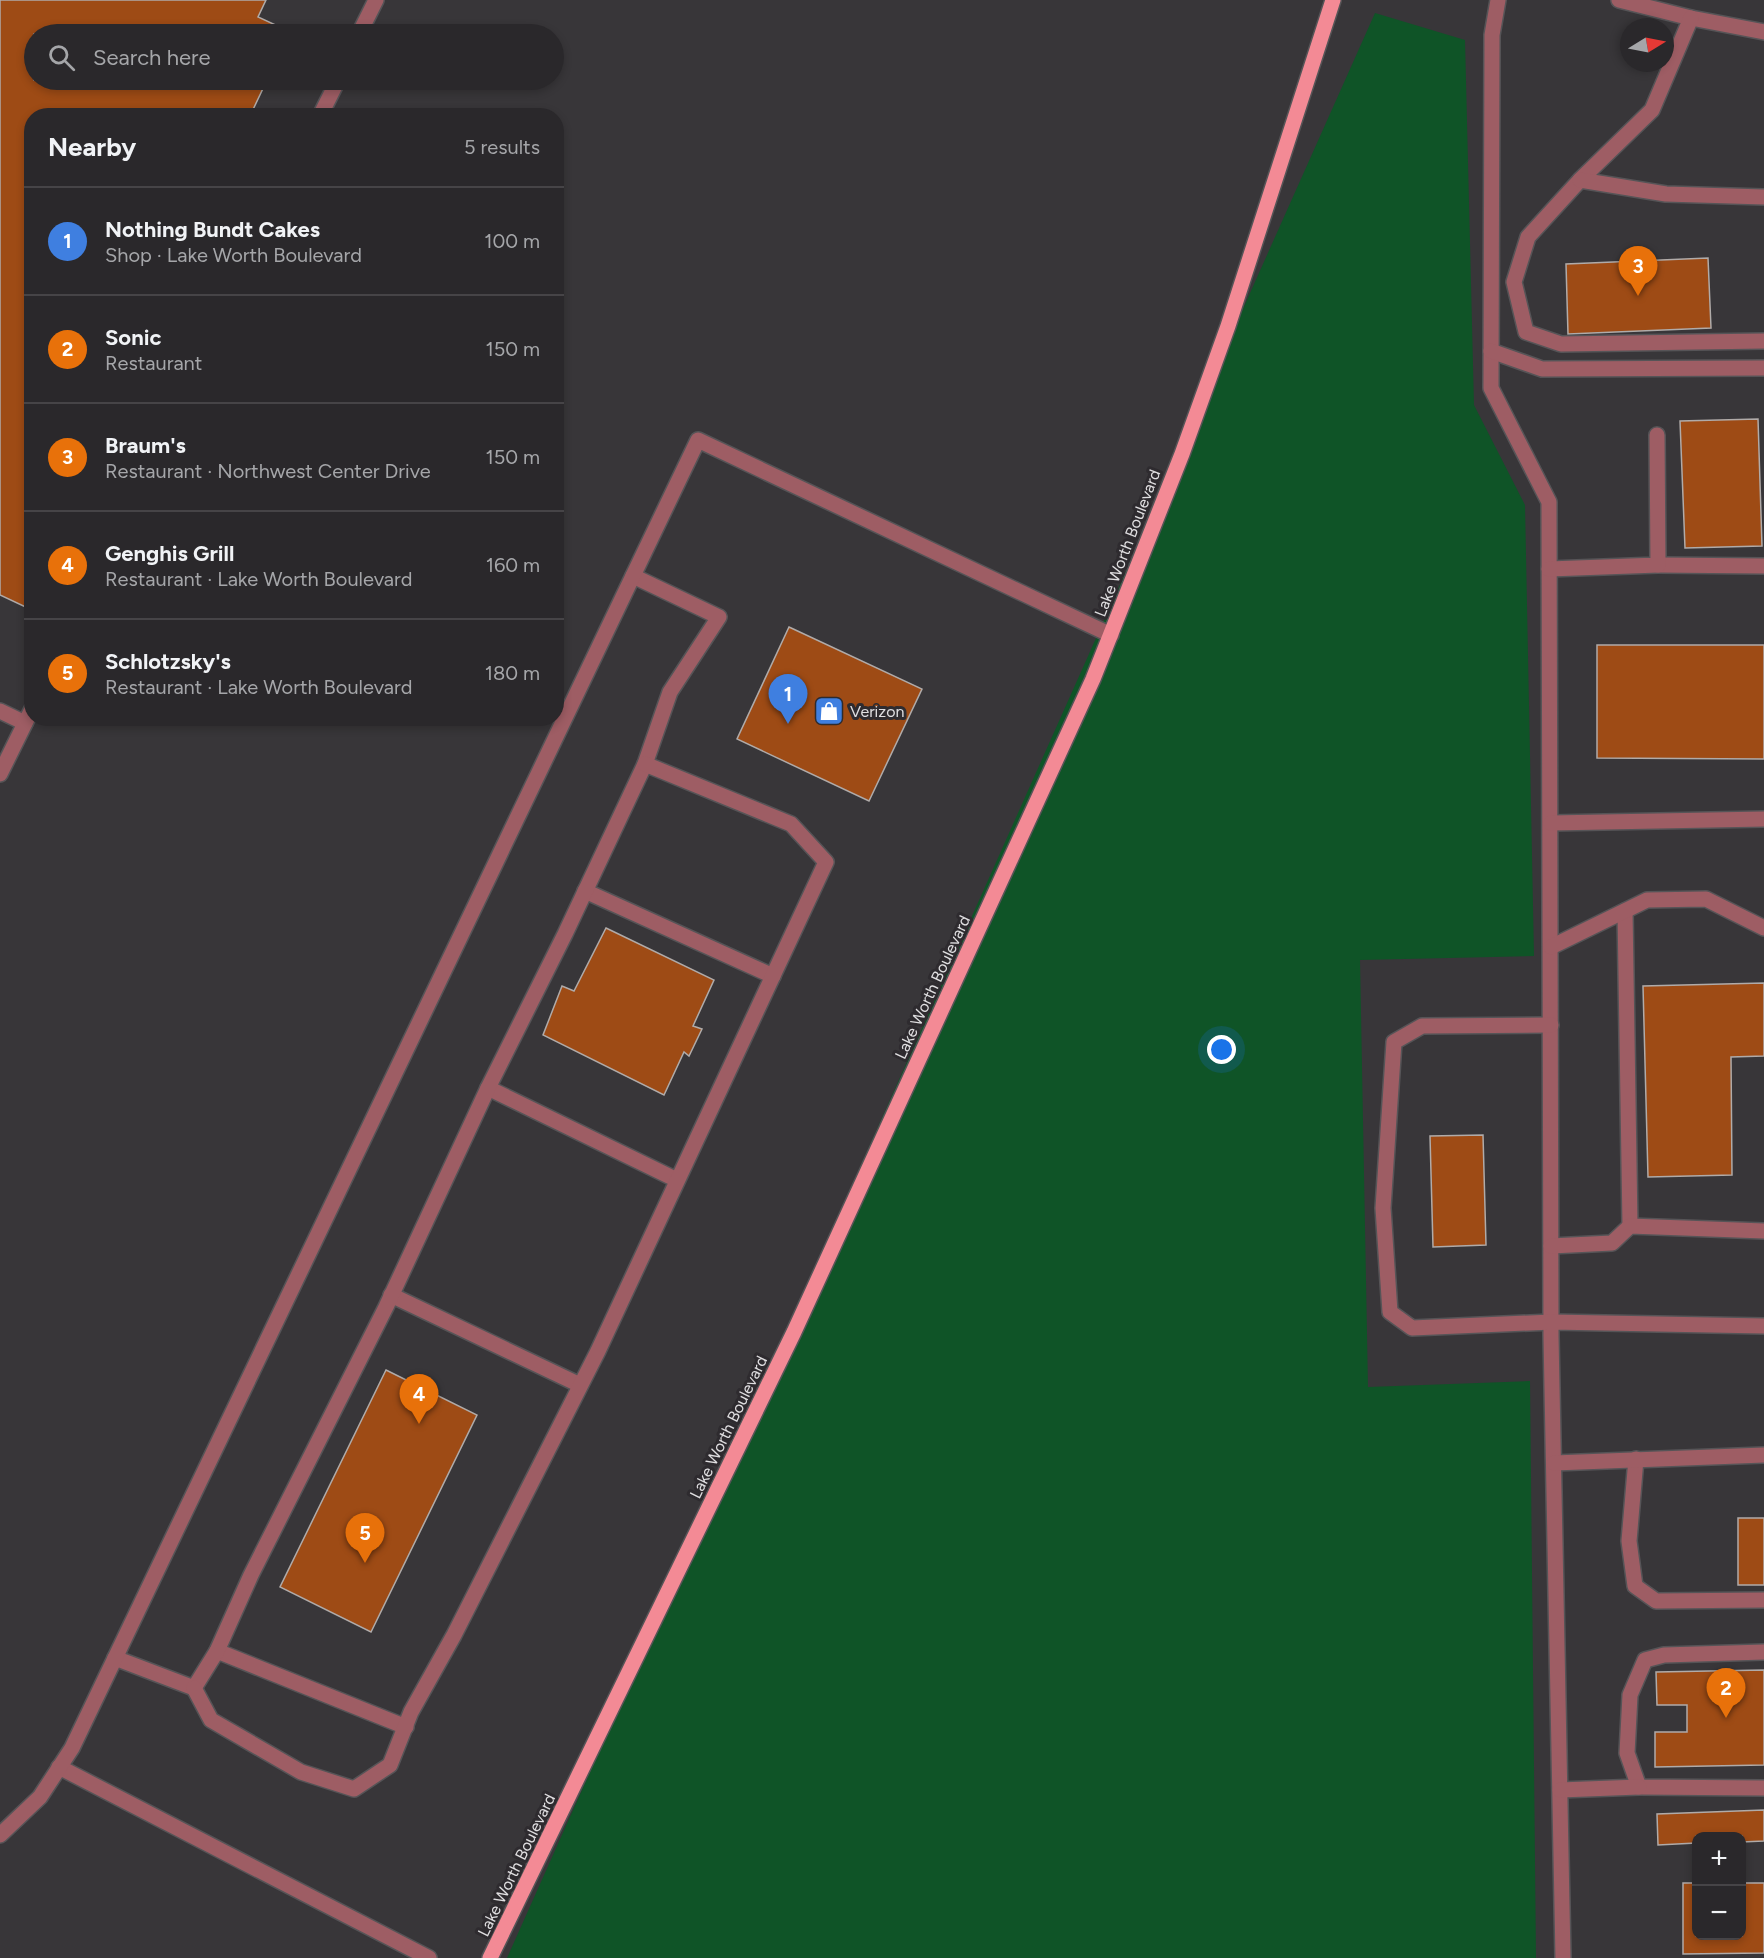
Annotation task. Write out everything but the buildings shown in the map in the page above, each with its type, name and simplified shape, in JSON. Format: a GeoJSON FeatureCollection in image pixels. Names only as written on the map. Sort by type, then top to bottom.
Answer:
{"type":"FeatureCollection","features":[{"type":"Feature","properties":{"kind":"main road","name":"Lake Worth Boulevard"},"geometry":{"type":"LineString","coordinates":[[490,1958],[795,1332],[1088,690],[1182,454],[1228,326],[1333,0]]}},
{"type":"Feature","properties":{"kind":"street"},"geometry":{"type":"LineString","coordinates":[[364,24],[376,0]]}},
{"type":"Feature","properties":{"kind":"street"},"geometry":{"type":"LineString","coordinates":[[1498,0],[1492,34],[1491,388],[1549,502],[1551,1245],[1563,1958]]}},
{"type":"Feature","properties":{"kind":"street"},"geometry":{"type":"LineString","coordinates":[[1619,0],[1691,18],[1764,32]]}},
{"type":"Feature","properties":{"kind":"street"},"geometry":{"type":"LineString","coordinates":[[1691,18],[1652,110],[1580,180],[1528,237],[1514,282],[1526,332],[1561,344],[1764,341]]}},
{"type":"Feature","properties":{"kind":"street"},"geometry":{"type":"LineString","coordinates":[[324,108],[333,90]]}},
{"type":"Feature","properties":{"kind":"street"},"geometry":{"type":"LineString","coordinates":[[1580,180],[1666,194],[1764,197]]}},
{"type":"Feature","properties":{"kind":"street"},"geometry":{"type":"LineString","coordinates":[[1491,351],[1542,369],[1764,368]]}},
{"type":"Feature","properties":{"kind":"street"},"geometry":{"type":"LineString","coordinates":[[1657,435],[1658,565]]}},
{"type":"Feature","properties":{"kind":"street"},"geometry":{"type":"LineString","coordinates":[[564,720],[698,440],[1111,635]]}},
{"type":"Feature","properties":{"kind":"street"},"geometry":{"type":"LineString","coordinates":[[1549,569],[1658,565],[1764,566]]}},
{"type":"Feature","properties":{"kind":"street"},"geometry":{"type":"LineString","coordinates":[[194,1688],[217,1651],[251,1575],[391,1294],[585,891],[645,765],[670,692],[719,617],[633,576]]}},
{"type":"Feature","properties":{"kind":"street"},"geometry":{"type":"LineString","coordinates":[[0,711],[24,715]]}},
{"type":"Feature","properties":{"kind":"street"},"geometry":{"type":"LineString","coordinates":[[0,774],[24,724]]}},
{"type":"Feature","properties":{"kind":"street"},"geometry":{"type":"LineString","coordinates":[[0,1835],[40,1797],[72,1748],[561,726]]}},
{"type":"Feature","properties":{"kind":"street"},"geometry":{"type":"LineString","coordinates":[[115,1658],[194,1688],[211,1720],[301,1772],[354,1789],[390,1764],[405,1727],[598,1351],[826,862],[791,824],[645,765]]}},
{"type":"Feature","properties":{"kind":"street"},"geometry":{"type":"LineString","coordinates":[[1551,823],[1764,819]]}},
{"type":"Feature","properties":{"kind":"street"},"geometry":{"type":"LineString","coordinates":[[585,891],[773,976]]}},
{"type":"Feature","properties":{"kind":"street"},"geometry":{"type":"LineString","coordinates":[[1551,947],[1647,900],[1706,899],[1764,928]]}},
{"type":"Feature","properties":{"kind":"street"},"geometry":{"type":"LineString","coordinates":[[1625,911],[1630,1226]]}},
{"type":"Feature","properties":{"kind":"street"},"geometry":{"type":"LineString","coordinates":[[1551,1024],[1422,1026],[1394,1042],[1383,1208],[1390,1312],[1412,1328],[1552,1322],[1764,1326]]}},
{"type":"Feature","properties":{"kind":"street"},"geometry":{"type":"LineString","coordinates":[[489,1088],[677,1180]]}},
{"type":"Feature","properties":{"kind":"street"},"geometry":{"type":"LineString","coordinates":[[1551,1245],[1612,1243],[1630,1226],[1764,1231]]}},
{"type":"Feature","properties":{"kind":"street"},"geometry":{"type":"LineString","coordinates":[[391,1294],[580,1385]]}},
{"type":"Feature","properties":{"kind":"street"},"geometry":{"type":"LineString","coordinates":[[1554,1463],[1764,1455]]}},
{"type":"Feature","properties":{"kind":"street"},"geometry":{"type":"LineString","coordinates":[[1635,1459],[1629,1541],[1635,1586],[1656,1601],[1764,1600]]}},
{"type":"Feature","properties":{"kind":"street"},"geometry":{"type":"LineString","coordinates":[[217,1651],[405,1727]]}},
{"type":"Feature","properties":{"kind":"street"},"geometry":{"type":"LineString","coordinates":[[1639,1787],[1627,1753],[1630,1695],[1645,1660],[1664,1655],[1764,1652]]}},
{"type":"Feature","properties":{"kind":"street"},"geometry":{"type":"LineString","coordinates":[[60,1767],[429,1958]]}},
{"type":"Feature","properties":{"kind":"street"},"geometry":{"type":"LineString","coordinates":[[1560,1790],[1639,1787],[1764,1788]]}},
{"type":"Feature","properties":{"kind":"green space"},"geometry":{"type":"Polygon","coordinates":[[[1375,13],[1465,40],[1474,405],[1525,505],[1534,956],[1360,960],[1368,1387],[1530,1381],[1536,1958],[507,1958],[1375,13]]]}},
{"type":"Feature","properties":{"kind":"place","name":"Braum's"},"geometry":{"type":"Point","coordinates":[1638,296]}},
{"type":"Feature","properties":{"kind":"place","name":"Verizon"},"geometry":{"type":"Point","coordinates":[829,711]}},
{"type":"Feature","properties":{"kind":"place","name":"Nothing Bundt Cakes"},"geometry":{"type":"Point","coordinates":[788,724]}},
{"type":"Feature","properties":{"kind":"place","name":"Genghis Grill"},"geometry":{"type":"Point","coordinates":[419,1424]}},
{"type":"Feature","properties":{"kind":"place","name":"Schlotzsky's"},"geometry":{"type":"Point","coordinates":[365,1563]}},
{"type":"Feature","properties":{"kind":"place","name":"Sonic"},"geometry":{"type":"Point","coordinates":[1726,1718]}}]}
